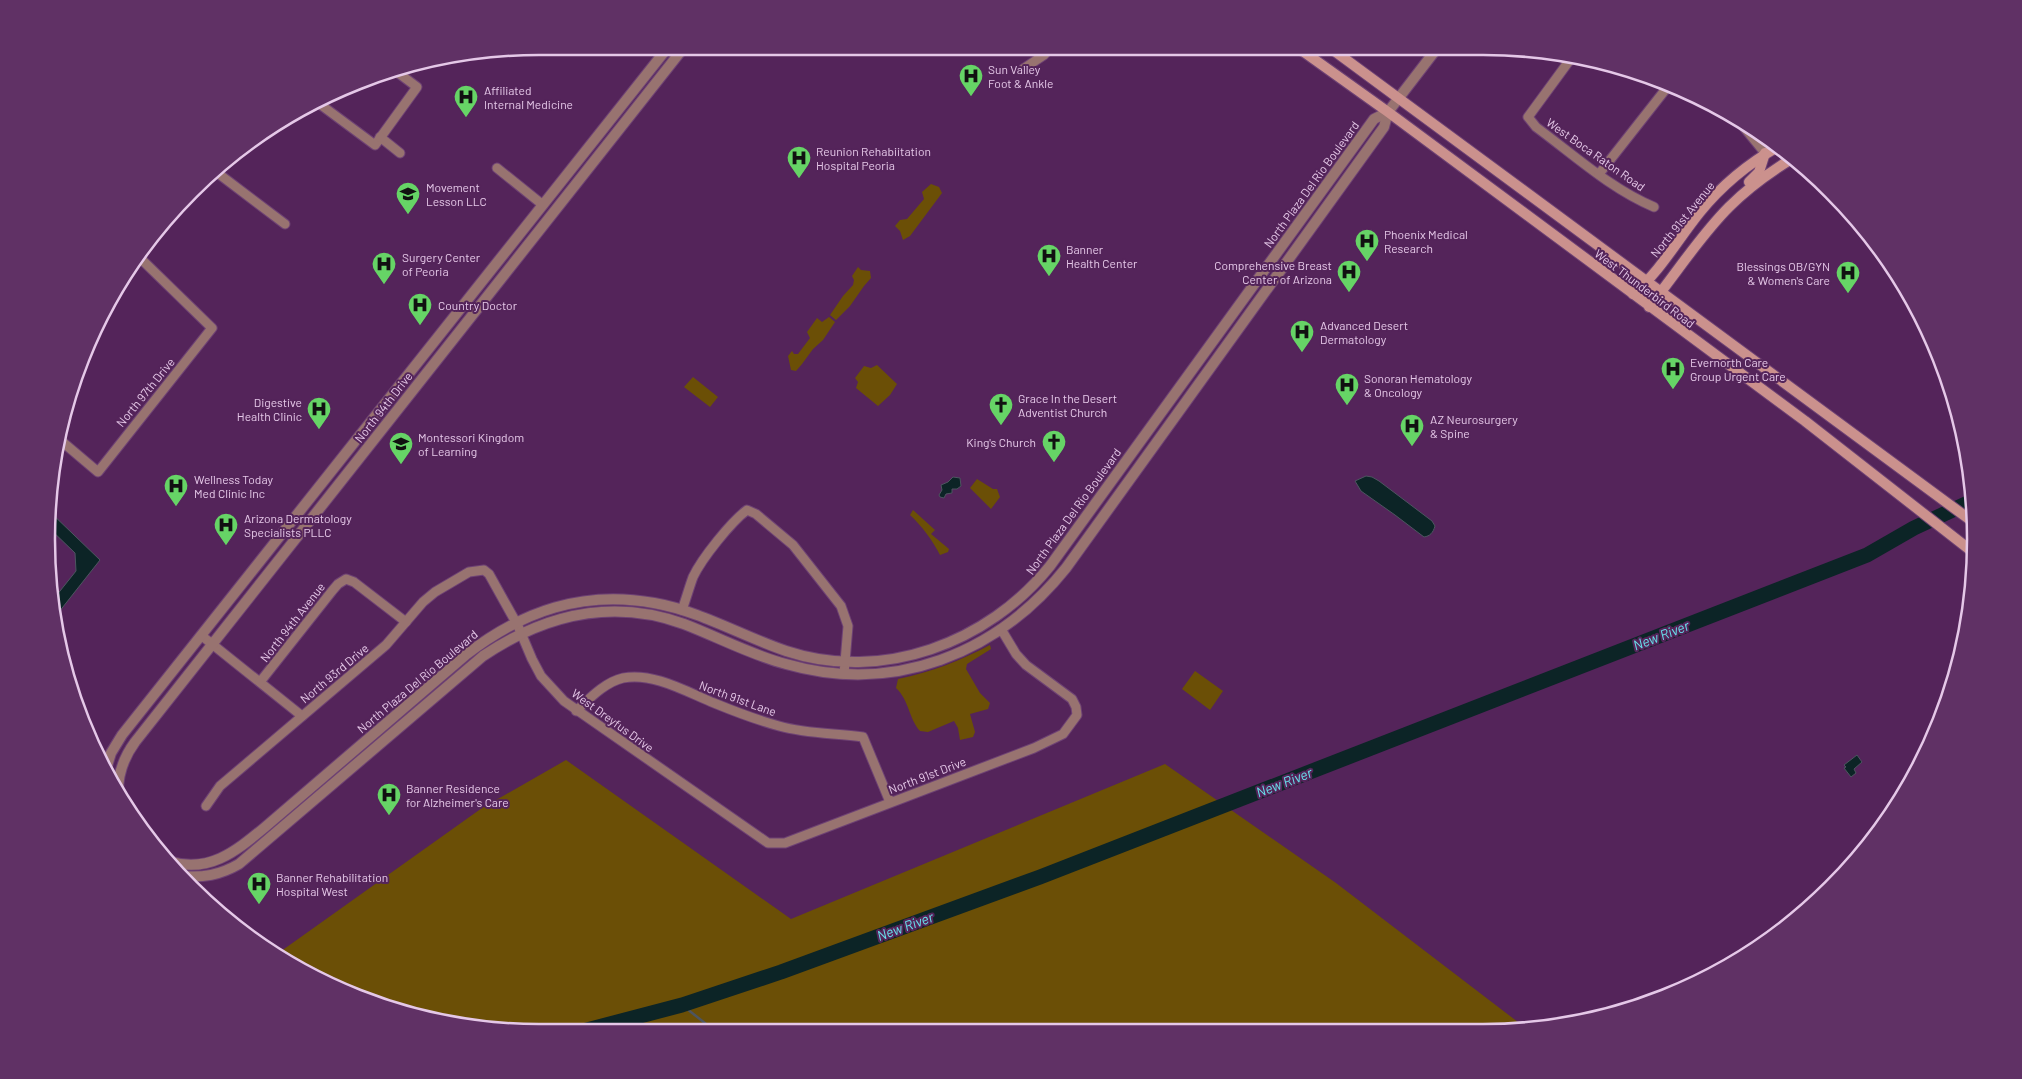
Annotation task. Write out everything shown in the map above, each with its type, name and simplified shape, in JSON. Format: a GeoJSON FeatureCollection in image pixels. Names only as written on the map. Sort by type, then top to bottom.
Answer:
{"type":"FeatureCollection","features":[{"type":"Feature","properties":{"kind":"main road","name":"West Thunderbird Road"},"geometry":{"type":"LineString","coordinates":[[1308,55],[1388,112],[1878,477],[1967,548]]}},
{"type":"Feature","properties":{"kind":"main road","name":"West Thunderbird Road"},"geometry":{"type":"LineString","coordinates":[[1340,55],[1966,517]]}},
{"type":"Feature","properties":{"kind":"main road","name":"North 91st Avenue"},"geometry":{"type":"LineString","coordinates":[[1633,294],[1648,282],[1701,211],[1730,180],[1770,150]]}},
{"type":"Feature","properties":{"kind":"main road"},"geometry":{"type":"LineString","coordinates":[[1742,195],[1750,180],[1759,172],[1765,153]]}},
{"type":"Feature","properties":{"kind":"main road"},"geometry":{"type":"LineString","coordinates":[[1650,307],[1714,223],[1742,195],[1764,177],[1787,163]]}},
{"type":"Feature","properties":{"kind":"street","name":"North 94th Drive"},"geometry":{"type":"LineString","coordinates":[[109,761],[122,735],[662,55]]}},
{"type":"Feature","properties":{"kind":"street","name":"North 94th Drive"},"geometry":{"type":"LineString","coordinates":[[119,780],[120,772],[128,752],[211,643],[678,55]]}},
{"type":"Feature","properties":{"kind":"street"},"geometry":{"type":"LineString","coordinates":[[1023,69],[1045,55]]}},
{"type":"Feature","properties":{"kind":"street"},"geometry":{"type":"LineString","coordinates":[[1388,112],[1432,55]]}},
{"type":"Feature","properties":{"kind":"street","name":"West Boca Raton Road"},"geometry":{"type":"LineString","coordinates":[[1568,63],[1528,117],[1536,127],[1599,174],[1638,200],[1654,207]]}},
{"type":"Feature","properties":{"kind":"street"},"geometry":{"type":"LineString","coordinates":[[378,141],[417,87],[402,76]]}},
{"type":"Feature","properties":{"kind":"street"},"geometry":{"type":"LineString","coordinates":[[1599,174],[1665,91]]}},
{"type":"Feature","properties":{"kind":"street"},"geometry":{"type":"LineString","coordinates":[[323,106],[400,153]]}},
{"type":"Feature","properties":{"kind":"street","name":"North Plaza Del Rio Boulevard"},"geometry":{"type":"LineString","coordinates":[[178,862],[205,864],[218,860],[236,850],[489,637],[514,622],[553,607],[608,599],[650,602],[682,610],[786,651],[812,658],[846,662],[888,660],[937,648],[986,624],[1028,592],[1050,566],[1374,119],[1388,112]]}},
{"type":"Feature","properties":{"kind":"street","name":"North Plaza Del Rio Boulevard"},"geometry":{"type":"LineString","coordinates":[[192,876],[207,877],[230,870],[239,864],[483,656],[521,634],[546,623],[588,612],[644,614],[671,620],[770,660],[816,672],[844,674],[896,672],[913,669],[969,648],[1001,629],[1036,601],[1066,568],[1384,127],[1388,112]]}},
{"type":"Feature","properties":{"kind":"street"},"geometry":{"type":"LineString","coordinates":[[1752,137],[1765,153]]}},
{"type":"Feature","properties":{"kind":"street"},"geometry":{"type":"LineString","coordinates":[[586,151],[596,159]]}},
{"type":"Feature","properties":{"kind":"street"},"geometry":{"type":"LineString","coordinates":[[497,168],[553,212]]}},
{"type":"Feature","properties":{"kind":"street"},"geometry":{"type":"LineString","coordinates":[[220,175],[285,224]]}},
{"type":"Feature","properties":{"kind":"street"},"geometry":{"type":"LineString","coordinates":[[1321,192],[1332,200]]}},
{"type":"Feature","properties":{"kind":"street","name":"North 97th Drive"},"geometry":{"type":"LineString","coordinates":[[64,444],[98,472],[212,328],[144,261]]}},
{"type":"Feature","properties":{"kind":"street"},"geometry":{"type":"LineString","coordinates":[[1251,288],[1262,296]]}},
{"type":"Feature","properties":{"kind":"street"},"geometry":{"type":"LineString","coordinates":[[1204,352],[1215,360]]}},
{"type":"Feature","properties":{"kind":"street"},"geometry":{"type":"LineString","coordinates":[[1156,420],[1167,427]]}},
{"type":"Feature","properties":{"kind":"street"},"geometry":{"type":"LineString","coordinates":[[324,480],[334,488]]}},
{"type":"Feature","properties":{"kind":"street"},"geometry":{"type":"LineString","coordinates":[[1112,480],[1122,488]]}},
{"type":"Feature","properties":{"kind":"street"},"geometry":{"type":"LineString","coordinates":[[682,610],[694,576],[701,564],[738,516],[747,510],[756,514],[793,545],[841,606],[848,626],[844,674]]}},
{"type":"Feature","properties":{"kind":"street","name":"West Dreyfus Drive"},"geometry":{"type":"LineString","coordinates":[[484,570],[489,574],[541,676],[552,689],[576,711],[757,837],[768,843],[776,844]]}},
{"type":"Feature","properties":{"kind":"street","name":"North 93rd Drive"},"geometry":{"type":"LineString","coordinates":[[206,806],[220,786],[386,645],[423,602],[447,584],[469,572],[484,570]]}},
{"type":"Feature","properties":{"kind":"street","name":"North 94th Avenue"},"geometry":{"type":"LineString","coordinates":[[260,682],[332,591],[346,579],[354,582],[406,622]]}},
{"type":"Feature","properties":{"kind":"street"},"geometry":{"type":"LineString","coordinates":[[1028,592],[1036,601]]}},
{"type":"Feature","properties":{"kind":"street"},"geometry":{"type":"LineString","coordinates":[[608,599],[608,612]]}},
{"type":"Feature","properties":{"kind":"street","name":"North 91st Drive"},"geometry":{"type":"LineString","coordinates":[[776,844],[785,843],[1052,740],[1063,734],[1077,715],[1072,699],[1026,665],[1016,654],[1001,629]]}},
{"type":"Feature","properties":{"kind":"street"},"geometry":{"type":"LineString","coordinates":[[202,636],[302,716]]}},
{"type":"Feature","properties":{"kind":"street"},"geometry":{"type":"LineString","coordinates":[[937,648],[942,659]]}},
{"type":"Feature","properties":{"kind":"street","name":"North 91st Lane"},"geometry":{"type":"LineString","coordinates":[[576,711],[592,695],[609,685],[622,678],[637,678],[657,680],[752,718],[782,727],[863,737],[890,802]]}},
{"type":"Feature","properties":{"kind":"shaded area"},"geometry":{"type":"Polygon","coordinates":[[[931,184],[939,187],[942,193],[910,236],[903,240],[900,231],[895,226],[900,220],[907,219],[924,199],[922,192],[931,184]]]}},
{"type":"Feature","properties":{"kind":"shaded area"},"geometry":{"type":"Polygon","coordinates":[[[858,267],[861,270],[870,271],[871,278],[850,306],[836,320],[830,315],[853,285],[854,280],[852,276],[858,267]]]}},
{"type":"Feature","properties":{"kind":"shaded area"},"geometry":{"type":"Polygon","coordinates":[[[829,317],[835,322],[823,340],[813,349],[796,371],[791,370],[788,356],[792,351],[794,354],[798,354],[810,338],[807,332],[817,318],[822,322],[829,317]]]}},
{"type":"Feature","properties":{"kind":"shaded area"},"geometry":{"type":"Polygon","coordinates":[[[877,365],[897,384],[890,395],[878,406],[856,388],[858,382],[855,378],[864,366],[871,368],[877,365]]]}},
{"type":"Feature","properties":{"kind":"shaded area"},"geometry":{"type":"Polygon","coordinates":[[[693,377],[718,397],[710,407],[684,387],[693,377]]]}},
{"type":"Feature","properties":{"kind":"shaded area"},"geometry":{"type":"Polygon","coordinates":[[[1366,476],[1379,481],[1432,521],[1435,526],[1431,534],[1424,537],[1361,491],[1355,481],[1366,476]]]}},
{"type":"Feature","properties":{"kind":"shaded area"},"geometry":{"type":"Polygon","coordinates":[[[953,477],[960,478],[961,486],[957,489],[952,489],[952,493],[946,494],[944,498],[940,497],[941,485],[953,477]]]}},
{"type":"Feature","properties":{"kind":"shaded area"},"geometry":{"type":"Polygon","coordinates":[[[977,479],[993,489],[997,489],[1000,497],[991,509],[970,488],[977,479]]]}},
{"type":"Feature","properties":{"kind":"shaded area"},"geometry":{"type":"Polygon","coordinates":[[[913,510],[935,530],[931,534],[949,549],[948,552],[940,555],[927,534],[910,515],[913,510]]]}},
{"type":"Feature","properties":{"kind":"shaded area"},"geometry":{"type":"Polygon","coordinates":[[[56,517],[100,560],[60,610],[58,593],[76,571],[75,553],[55,534],[56,517]]]}},
{"type":"Feature","properties":{"kind":"shaded area"},"geometry":{"type":"Polygon","coordinates":[[[990,645],[991,649],[967,664],[966,669],[980,693],[990,703],[988,709],[970,714],[975,732],[973,737],[960,740],[958,728],[954,721],[928,732],[920,731],[913,721],[904,698],[896,688],[898,679],[945,665],[990,645]]]}},
{"type":"Feature","properties":{"kind":"shaded area"},"geometry":{"type":"Polygon","coordinates":[[[1195,671],[1223,691],[1210,710],[1182,689],[1195,671]]]}},
{"type":"Feature","properties":{"kind":"shaded area"},"geometry":{"type":"Polygon","coordinates":[[[1857,755],[1862,762],[1854,769],[1856,773],[1851,777],[1844,768],[1846,767],[1844,765],[1857,755]]]}},
{"type":"Feature","properties":{"kind":"shaded area"},"geometry":{"type":"Polygon","coordinates":[[[566,760],[791,919],[1165,764],[1336,883],[1519,1023],[508,1023],[445,1015],[384,998],[325,974],[283,950],[482,808],[566,760]]]}},
{"type":"Feature","properties":{"kind":"waterway","name":"New River"},"geometry":{"type":"LineString","coordinates":[[610,1024],[682,1005],[781,972],[1040,877],[1867,555],[1914,528],[1966,504]]}},
{"type":"Feature","properties":{"kind":"waterway"},"geometry":{"type":"LineString","coordinates":[[682,1005],[706,1024]]}},
{"type":"Feature","properties":{"kind":"place","name":"Sun Valley Foot & Ankle"},"geometry":{"type":"Point","coordinates":[971,97]}},
{"type":"Feature","properties":{"kind":"place","name":"Affiliated Internal Medicine"},"geometry":{"type":"Point","coordinates":[466,118]}},
{"type":"Feature","properties":{"kind":"place","name":"Reunion Rehabiitation Hospital Peoria"},"geometry":{"type":"Point","coordinates":[799,179]}},
{"type":"Feature","properties":{"kind":"place","name":"Movement Lesson LLC"},"geometry":{"type":"Point","coordinates":[408,215]}},
{"type":"Feature","properties":{"kind":"place","name":"Phoenix Medical Research"},"geometry":{"type":"Point","coordinates":[1367,262]}},
{"type":"Feature","properties":{"kind":"place","name":"Banner Health Center"},"geometry":{"type":"Point","coordinates":[1049,277]}},
{"type":"Feature","properties":{"kind":"place","name":"Surgery Center of Peoria"},"geometry":{"type":"Point","coordinates":[384,285]}},
{"type":"Feature","properties":{"kind":"place","name":"Comprehensive Breast Center of Arizona"},"geometry":{"type":"Point","coordinates":[1349,293]}},
{"type":"Feature","properties":{"kind":"place","name":"Blessings OB/GYN & Women's Care"},"geometry":{"type":"Point","coordinates":[1848,294]}},
{"type":"Feature","properties":{"kind":"place","name":"Country Doctor"},"geometry":{"type":"Point","coordinates":[420,326]}},
{"type":"Feature","properties":{"kind":"place","name":"Advanced Desert Dermatology"},"geometry":{"type":"Point","coordinates":[1302,353]}},
{"type":"Feature","properties":{"kind":"place","name":"Evernorth Care Group Urgent Care"},"geometry":{"type":"Point","coordinates":[1673,390]}},
{"type":"Feature","properties":{"kind":"place","name":"Sonoran Hematology & Oncology"},"geometry":{"type":"Point","coordinates":[1347,406]}},
{"type":"Feature","properties":{"kind":"place","name":"Grace In the Desert Adventist Church"},"geometry":{"type":"Point","coordinates":[1001,426]}},
{"type":"Feature","properties":{"kind":"place","name":"Digestive Health Clinic"},"geometry":{"type":"Point","coordinates":[319,430]}},
{"type":"Feature","properties":{"kind":"place","name":"AZ Neurosurgery & Spine"},"geometry":{"type":"Point","coordinates":[1412,447]}},
{"type":"Feature","properties":{"kind":"place","name":"King's Church"},"geometry":{"type":"Point","coordinates":[1054,463]}},
{"type":"Feature","properties":{"kind":"place","name":"Montessori Kingdom of Learning"},"geometry":{"type":"Point","coordinates":[401,465]}},
{"type":"Feature","properties":{"kind":"place","name":"Wellness Today Med Clinic Inc"},"geometry":{"type":"Point","coordinates":[176,507]}},
{"type":"Feature","properties":{"kind":"place","name":"Arizona Dermatology Specialists PLLC"},"geometry":{"type":"Point","coordinates":[226,546]}},
{"type":"Feature","properties":{"kind":"place","name":"Banner Residence for Alzheimer's Care"},"geometry":{"type":"Point","coordinates":[389,816]}},
{"type":"Feature","properties":{"kind":"place","name":"Banner Rehabilitation Hospital West"},"geometry":{"type":"Point","coordinates":[259,905]}}]}
